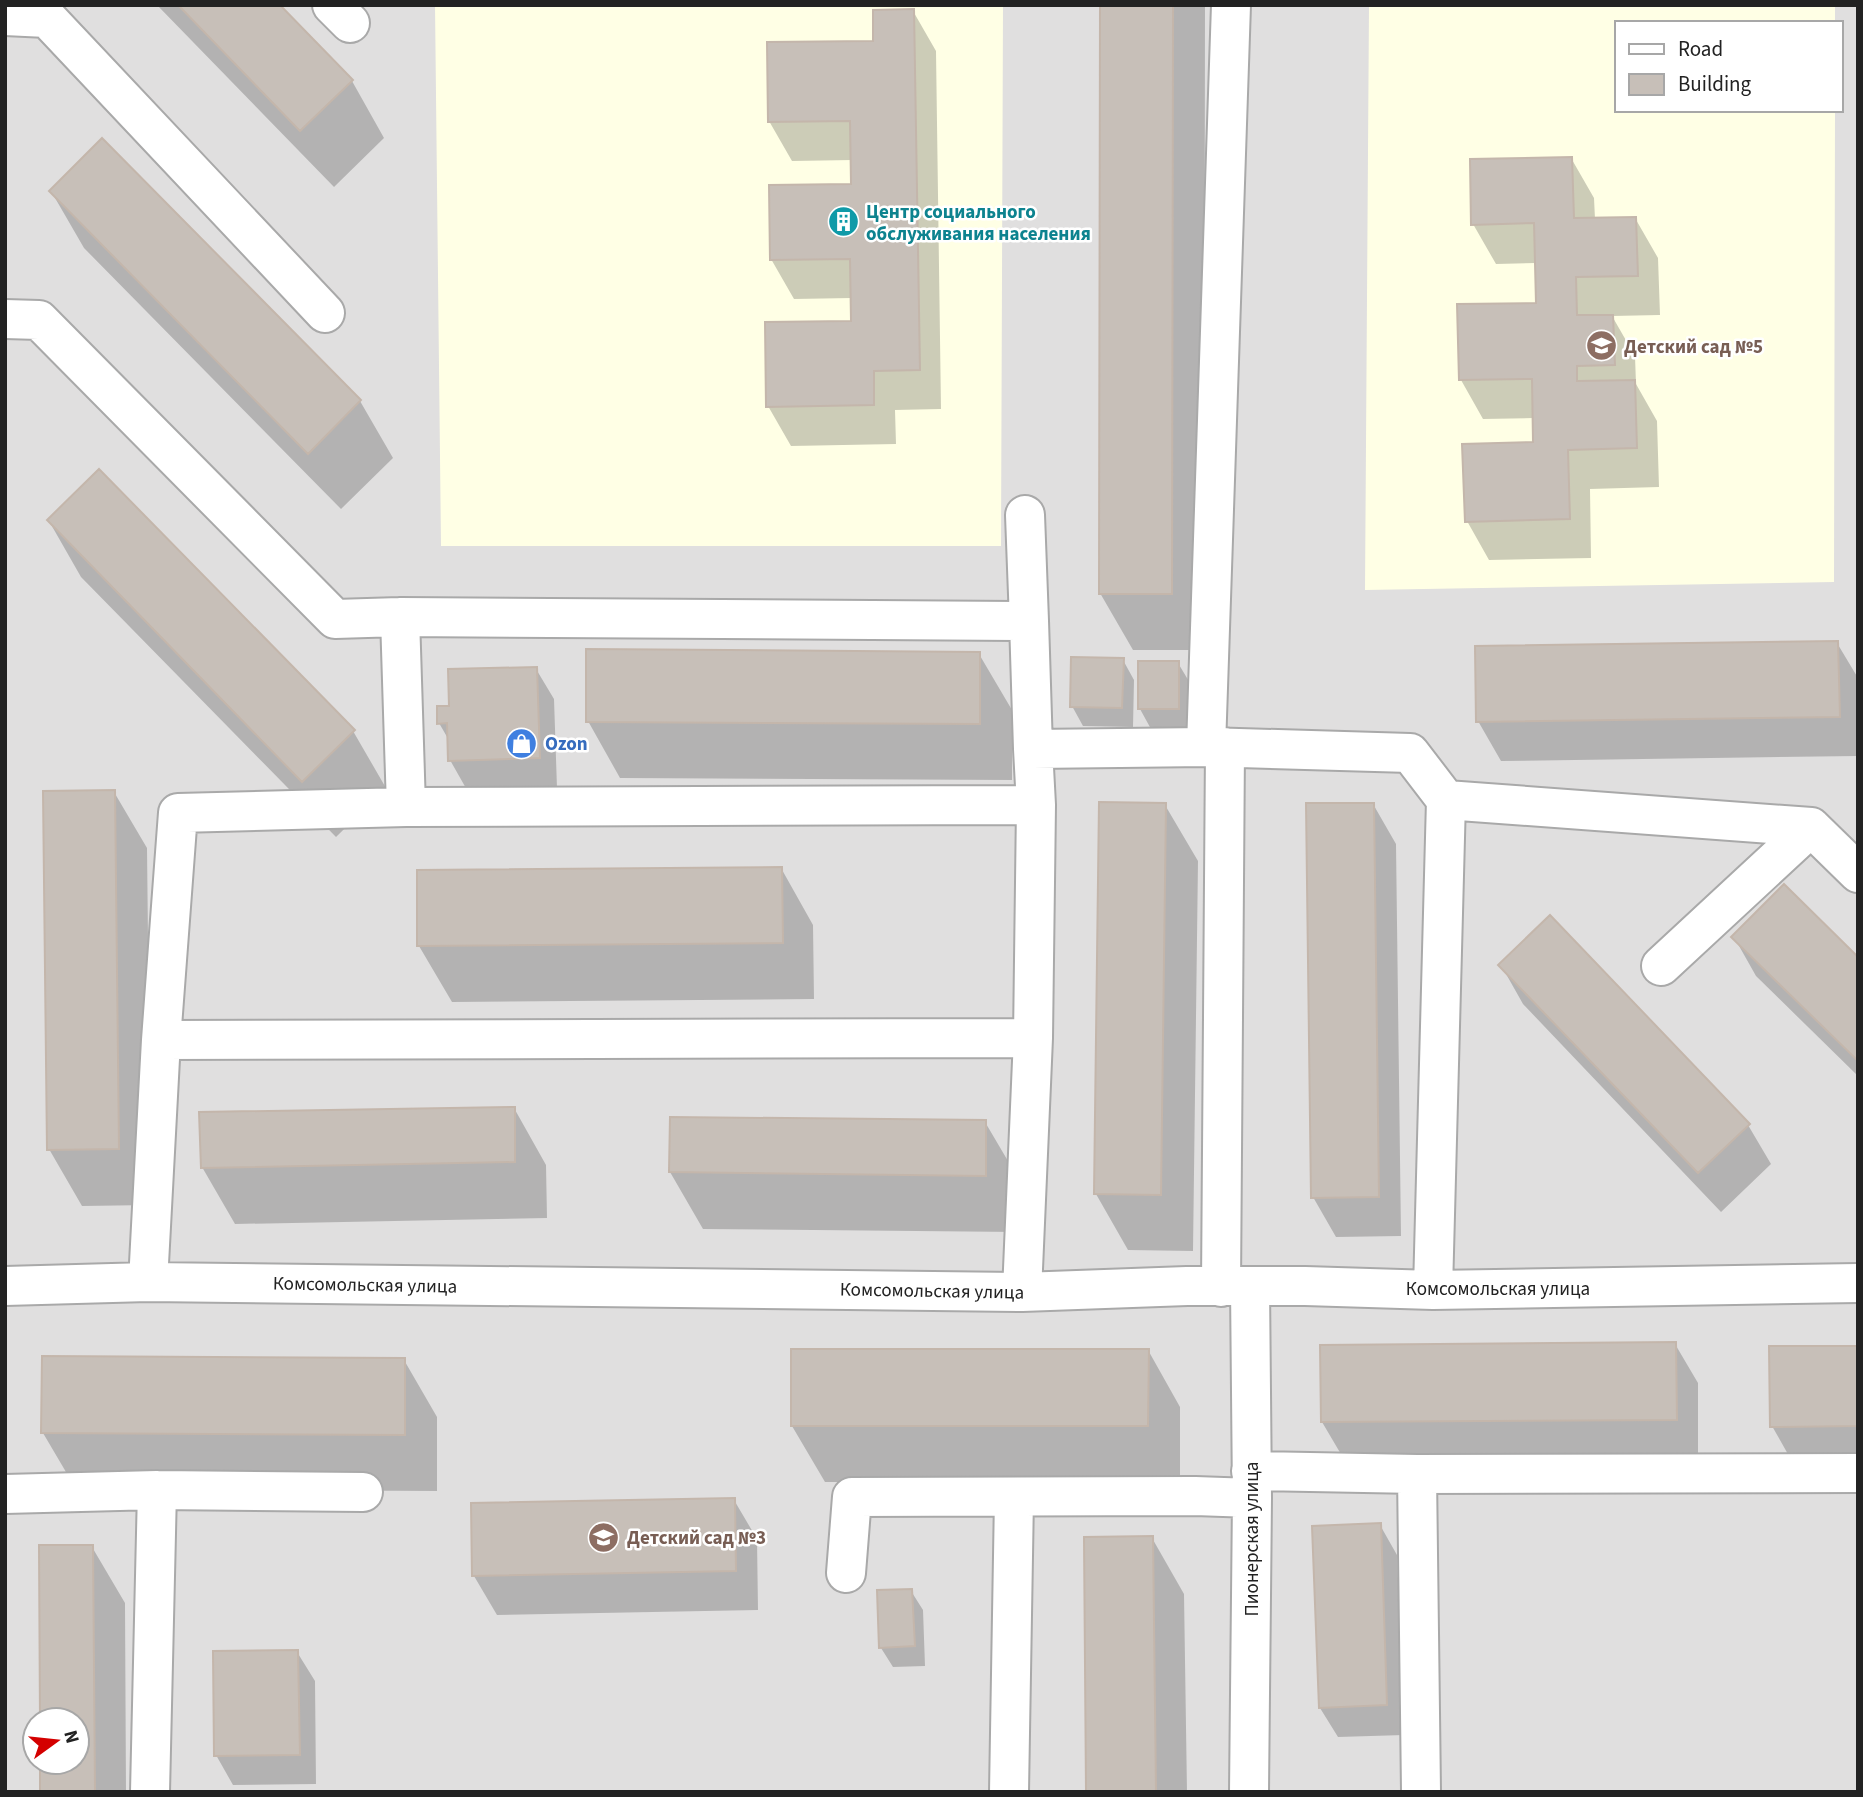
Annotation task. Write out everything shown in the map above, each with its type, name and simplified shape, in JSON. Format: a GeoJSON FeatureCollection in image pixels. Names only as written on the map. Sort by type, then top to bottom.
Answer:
{"type":"FeatureCollection","features":[{"type":"Feature","properties":{"kind":"street","name":"Пионерская улица"},"geometry":{"type":"LineString","coordinates":[[1231,5],[1216,747],[1236,1286],[1251,1484],[1249,1792]]}},
{"type":"Feature","properties":{"kind":"street"},"geometry":{"type":"LineString","coordinates":[[5,16],[47,18],[325,313]]}},
{"type":"Feature","properties":{"kind":"street"},"geometry":{"type":"LineString","coordinates":[[5,319],[38,320],[335,619],[400,617],[1029,621]]}},
{"type":"Feature","properties":{"kind":"street"},"geometry":{"type":"LineString","coordinates":[[1022,1292],[1033,1038],[1036,806],[1026,515]]}},
{"type":"Feature","properties":{"kind":"street"},"geometry":{"type":"LineString","coordinates":[[400,617],[406,807]]}},
{"type":"Feature","properties":{"kind":"street"},"geometry":{"type":"LineString","coordinates":[[1033,749],[1216,747],[1410,753],[1446,800],[1433,1290]]}},
{"type":"Feature","properties":{"kind":"street"},"geometry":{"type":"LineString","coordinates":[[1446,800],[1811,827],[1858,873]]}},
{"type":"Feature","properties":{"kind":"street"},"geometry":{"type":"LineString","coordinates":[[148,1282],[161,1040],[178,813],[406,807],[1036,806]]}},
{"type":"Feature","properties":{"kind":"street"},"geometry":{"type":"LineString","coordinates":[[1661,966],[1811,827]]}},
{"type":"Feature","properties":{"kind":"street"},"geometry":{"type":"LineString","coordinates":[[161,1040],[1033,1038]]}},
{"type":"Feature","properties":{"kind":"street","name":"Комсомольская улица"},"geometry":{"type":"LineString","coordinates":[[5,1286],[148,1282],[1022,1292],[1236,1286],[1433,1290],[1858,1283]]}},
{"type":"Feature","properties":{"kind":"street"},"geometry":{"type":"LineString","coordinates":[[846,1573],[852,1497],[1195,1496],[1251,1484],[1417,1474],[1858,1472]]}},
{"type":"Feature","properties":{"kind":"street"},"geometry":{"type":"LineString","coordinates":[[1417,1474],[1420,1792]]}},
{"type":"Feature","properties":{"kind":"street"},"geometry":{"type":"LineString","coordinates":[[150,1792],[157,1490]]}},
{"type":"Feature","properties":{"kind":"street"},"geometry":{"type":"LineString","coordinates":[[5,1494],[157,1490],[363,1492]]}},
{"type":"Feature","properties":{"kind":"street"},"geometry":{"type":"LineString","coordinates":[[1009,1792],[1014,1497]]}},
{"type":"Feature","properties":{"kind":"shaded area"},"geometry":{"type":"Polygon","coordinates":[[[5,5],[1858,5],[1858,1792],[5,1792],[5,5]]]}},
{"type":"Feature","properties":{"kind":"shaded area"},"geometry":{"type":"Polygon","coordinates":[[[435,5],[1003,5],[1001,546],[441,546],[435,5]]]}},
{"type":"Feature","properties":{"kind":"shaded area","name":"Детский сад №5"},"geometry":{"type":"Polygon","coordinates":[[[1369,5],[1835,5],[1835,21],[1615,21],[1615,112],[1835,112],[1834,582],[1365,590],[1369,5]]]}},
{"type":"Feature","properties":{"kind":"building"},"geometry":{"type":"Polygon","coordinates":[[[178,5],[280,5],[353,80],[300,131],[178,5]]]}},
{"type":"Feature","properties":{"kind":"building"},"geometry":{"type":"Polygon","coordinates":[[[1100,5],[1173,5],[1172,594],[1099,594],[1100,5]]]}},
{"type":"Feature","properties":{"kind":"building","name":"Центр социального обслуживания населения"},"geometry":{"type":"Polygon","coordinates":[[[914,9],[920,370],[874,371],[874,405],[766,407],[765,322],[851,321],[850,259],[770,260],[769,185],[851,184],[850,121],[768,122],[767,42],[873,41],[873,10],[914,9]]]}},
{"type":"Feature","properties":{"kind":"building"},"geometry":{"type":"Polygon","coordinates":[[[102,138],[361,400],[308,454],[49,191],[102,138]]]}},
{"type":"Feature","properties":{"kind":"building"},"geometry":{"type":"Polygon","coordinates":[[[1572,157],[1574,218],[1636,217],[1638,276],[1576,277],[1577,315],[1613,315],[1615,365],[1577,366],[1577,381],[1635,380],[1637,448],[1568,450],[1570,519],[1465,522],[1462,444],[1533,442],[1532,379],[1459,380],[1457,304],[1536,303],[1534,223],[1471,225],[1470,159],[1572,157]]]}},
{"type":"Feature","properties":{"kind":"building"},"geometry":{"type":"Polygon","coordinates":[[[99,469],[355,730],[302,782],[47,520],[99,469]]]}},
{"type":"Feature","properties":{"kind":"building"},"geometry":{"type":"Polygon","coordinates":[[[1838,641],[1840,717],[1476,722],[1475,646],[1838,641]]]}},
{"type":"Feature","properties":{"kind":"building"},"geometry":{"type":"Polygon","coordinates":[[[586,649],[980,652],[980,724],[586,722],[586,649]]]}},
{"type":"Feature","properties":{"kind":"building"},"geometry":{"type":"Polygon","coordinates":[[[1071,657],[1124,658],[1122,708],[1070,707],[1071,657]]]}},
{"type":"Feature","properties":{"kind":"building"},"geometry":{"type":"Polygon","coordinates":[[[1138,661],[1179,661],[1179,709],[1138,709],[1138,661]]]}},
{"type":"Feature","properties":{"kind":"building"},"geometry":{"type":"Polygon","coordinates":[[[537,667],[540,758],[448,761],[447,723],[437,724],[437,706],[449,706],[448,669],[537,667]]]}},
{"type":"Feature","properties":{"kind":"building"},"geometry":{"type":"Polygon","coordinates":[[[115,790],[119,1149],[47,1150],[43,791],[115,790]]]}},
{"type":"Feature","properties":{"kind":"building"},"geometry":{"type":"Polygon","coordinates":[[[1099,802],[1166,803],[1161,1195],[1094,1194],[1099,802]]]}},
{"type":"Feature","properties":{"kind":"building"},"geometry":{"type":"Polygon","coordinates":[[[1306,803],[1374,803],[1379,1197],[1311,1198],[1306,803]]]}},
{"type":"Feature","properties":{"kind":"building"},"geometry":{"type":"Polygon","coordinates":[[[782,867],[783,943],[417,946],[417,870],[782,867]]]}},
{"type":"Feature","properties":{"kind":"building"},"geometry":{"type":"Polygon","coordinates":[[[1784,884],[1858,957],[1858,1061],[1731,937],[1784,884]]]}},
{"type":"Feature","properties":{"kind":"building"},"geometry":{"type":"Polygon","coordinates":[[[1550,915],[1750,1124],[1698,1173],[1498,965],[1550,915]]]}},
{"type":"Feature","properties":{"kind":"building"},"geometry":{"type":"Polygon","coordinates":[[[515,1107],[515,1162],[201,1168],[199,1112],[515,1107]]]}},
{"type":"Feature","properties":{"kind":"building"},"geometry":{"type":"Polygon","coordinates":[[[670,1117],[986,1120],[986,1176],[669,1172],[670,1117]]]}},
{"type":"Feature","properties":{"kind":"building"},"geometry":{"type":"Polygon","coordinates":[[[1676,1342],[1677,1420],[1321,1422],[1320,1345],[1676,1342]]]}},
{"type":"Feature","properties":{"kind":"building"},"geometry":{"type":"Polygon","coordinates":[[[1769,1346],[1858,1346],[1858,1426],[1770,1427],[1769,1346]]]}},
{"type":"Feature","properties":{"kind":"building"},"geometry":{"type":"Polygon","coordinates":[[[791,1349],[1149,1349],[1148,1426],[791,1426],[791,1349]]]}},
{"type":"Feature","properties":{"kind":"building"},"geometry":{"type":"Polygon","coordinates":[[[42,1356],[405,1358],[405,1435],[41,1433],[42,1356]]]}},
{"type":"Feature","properties":{"kind":"building","name":"Детский сад №3"},"geometry":{"type":"Polygon","coordinates":[[[735,1498],[736,1571],[472,1576],[471,1503],[735,1498]]]}},
{"type":"Feature","properties":{"kind":"building"},"geometry":{"type":"Polygon","coordinates":[[[1381,1523],[1387,1705],[1319,1708],[1312,1526],[1381,1523]]]}},
{"type":"Feature","properties":{"kind":"building"},"geometry":{"type":"Polygon","coordinates":[[[1153,1536],[1156,1792],[1086,1792],[1084,1537],[1153,1536]]]}},
{"type":"Feature","properties":{"kind":"building"},"geometry":{"type":"Polygon","coordinates":[[[39,1545],[93,1545],[95,1792],[40,1792],[40,1776],[91,1776],[91,1706],[40,1706],[39,1545]]]}},
{"type":"Feature","properties":{"kind":"building"},"geometry":{"type":"Polygon","coordinates":[[[912,1589],[915,1646],[879,1648],[877,1590],[912,1589]]]}},
{"type":"Feature","properties":{"kind":"building"},"geometry":{"type":"Polygon","coordinates":[[[298,1650],[300,1755],[214,1756],[213,1651],[298,1650]]]}},
{"type":"Feature","properties":{"kind":"place","name":"Центр социального обслуживания населения"},"geometry":{"type":"Point","coordinates":[843,222]}},
{"type":"Feature","properties":{"kind":"place","name":"Детский сад №5"},"geometry":{"type":"Point","coordinates":[1601,346]}},
{"type":"Feature","properties":{"kind":"place","name":"Ozon"},"geometry":{"type":"Point","coordinates":[522,743]}},
{"type":"Feature","properties":{"kind":"place","name":"Детский сад №3"},"geometry":{"type":"Point","coordinates":[604,1537]}}]}
